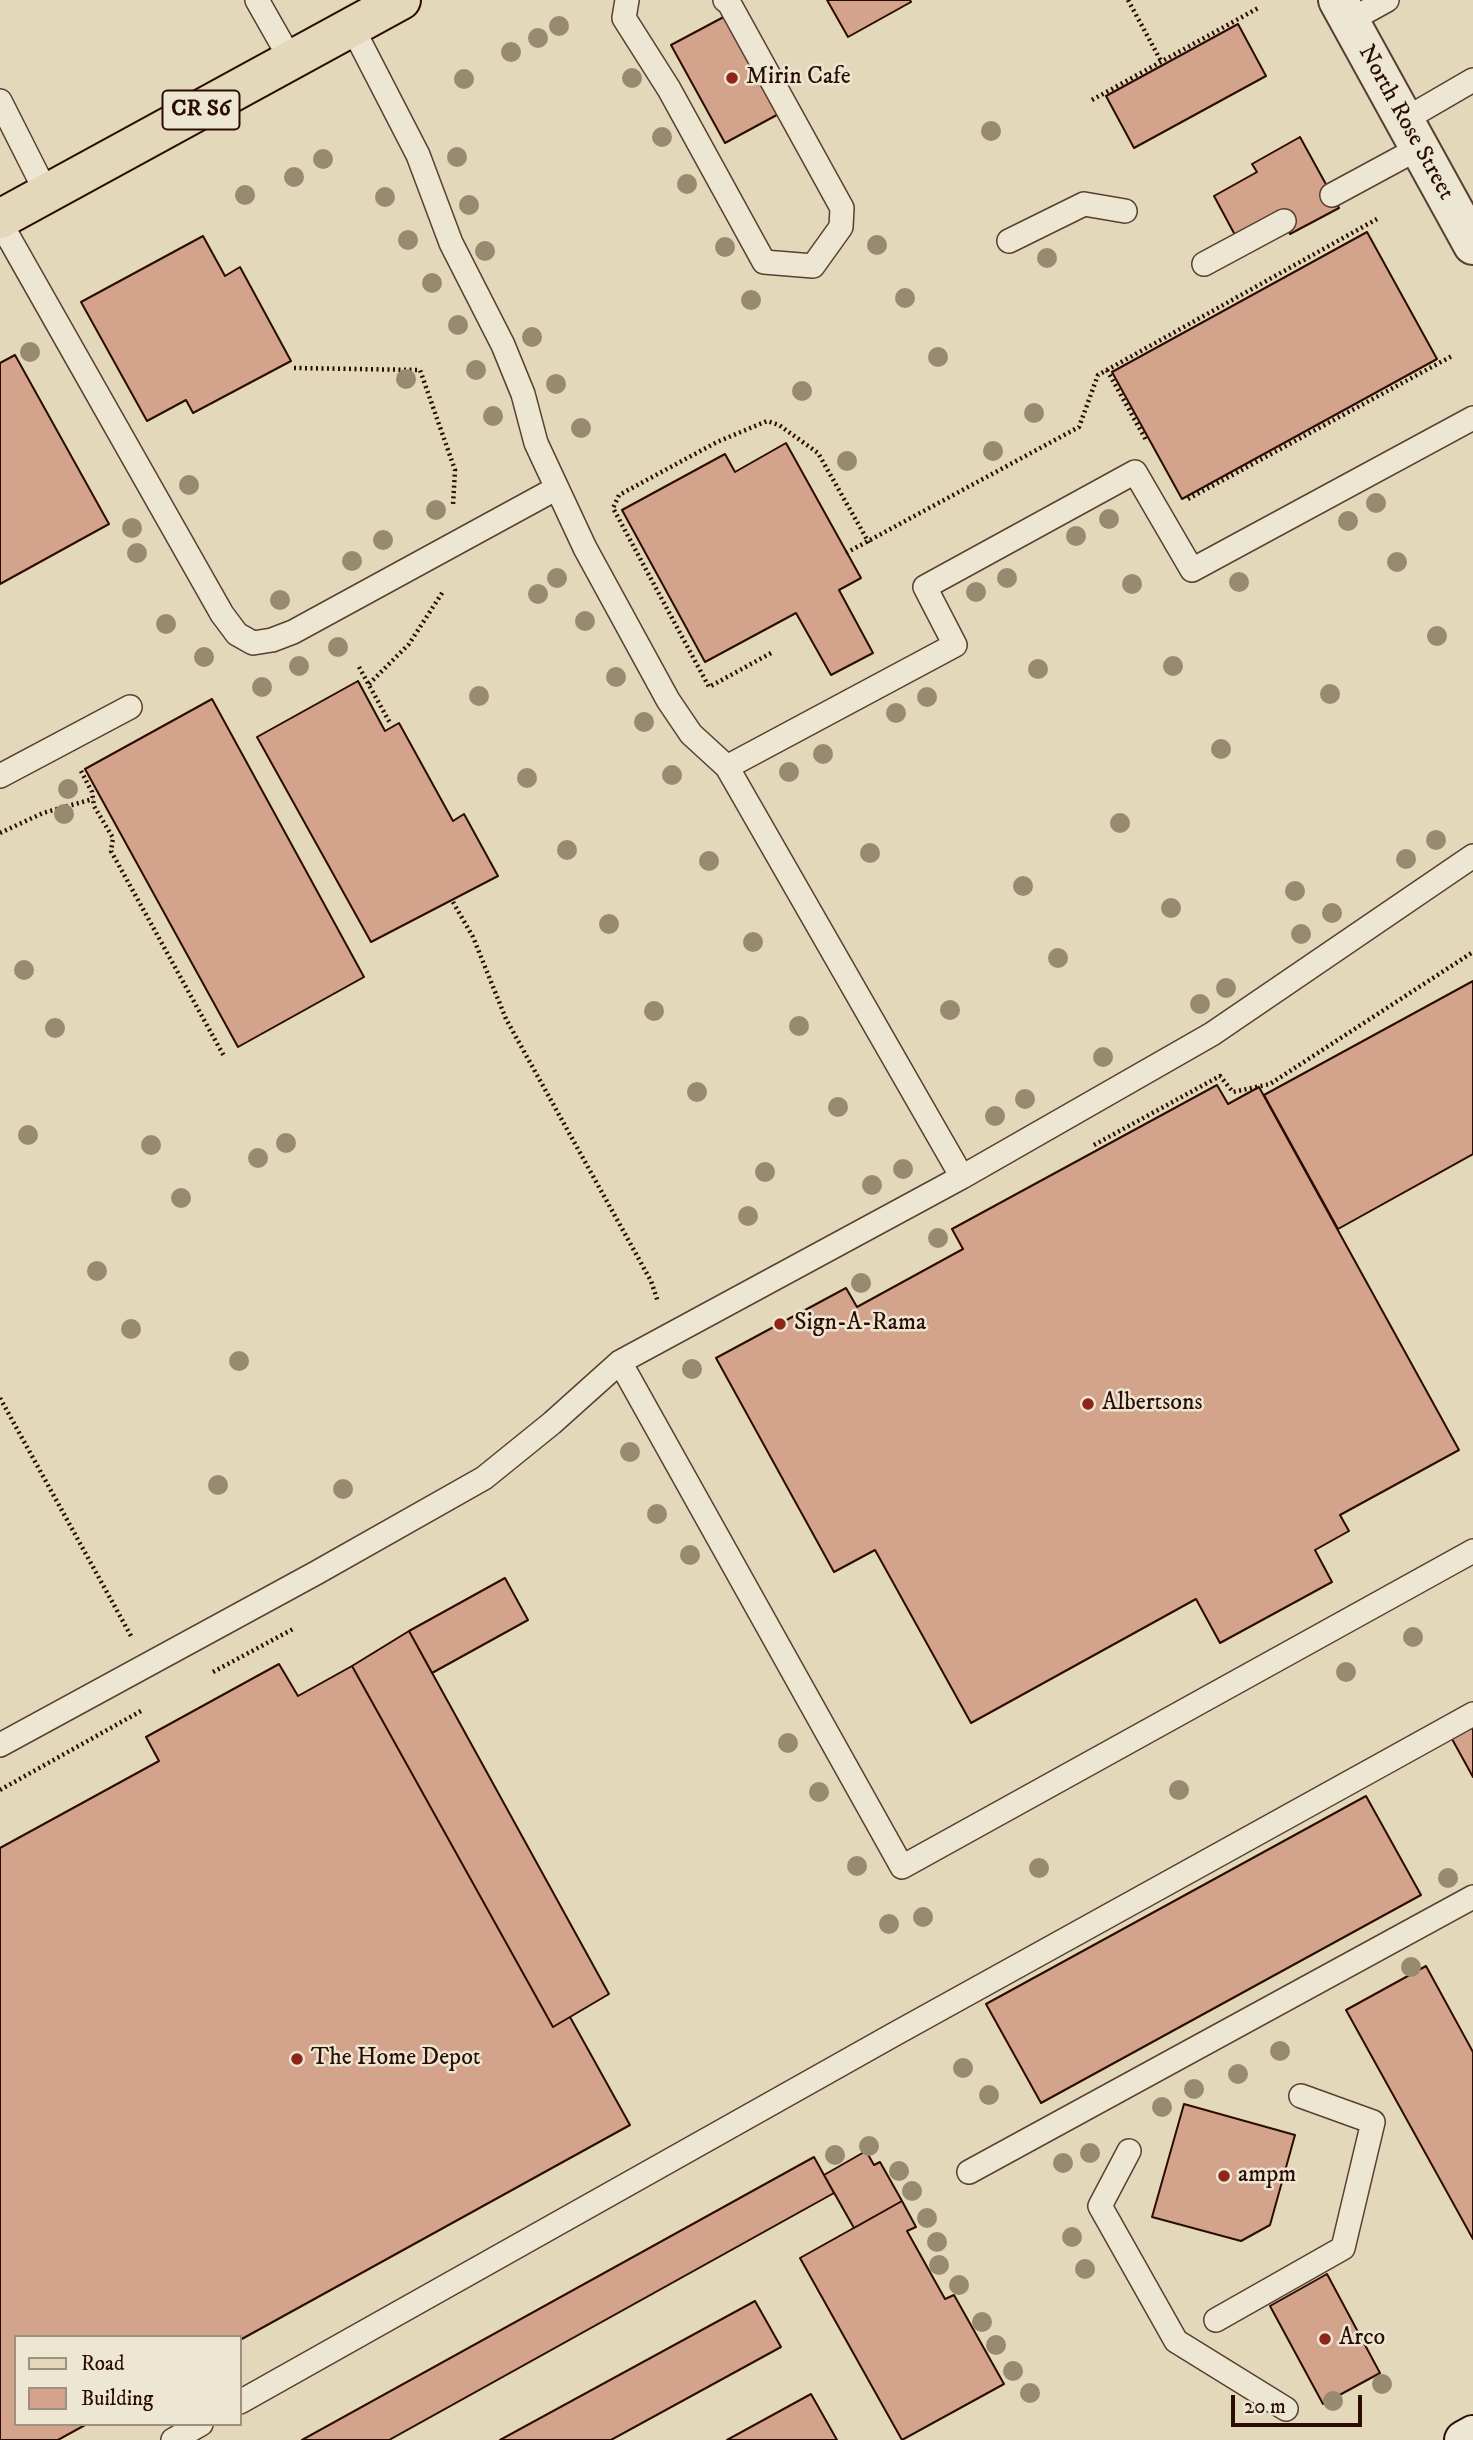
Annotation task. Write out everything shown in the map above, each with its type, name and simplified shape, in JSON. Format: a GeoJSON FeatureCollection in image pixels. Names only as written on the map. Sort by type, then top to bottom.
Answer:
{"type":"FeatureCollection","features":[{"type":"Feature","properties":{"kind":"main road","name":"CR S6"},"geometry":{"type":"LineString","coordinates":[[0,220],[401,0]]}},
{"type":"Feature","properties":{"kind":"street","name":"North Rose Street"},"geometry":{"type":"LineString","coordinates":[[1344,10],[1473,245]]}},
{"type":"Feature","properties":{"kind":"street"},"geometry":{"type":"LineString","coordinates":[[1464,2440],[1473,2435]]}},
{"type":"Feature","properties":{"kind":"lane"},"geometry":{"type":"LineString","coordinates":[[257,0],[291,60]]}},
{"type":"Feature","properties":{"kind":"lane"},"geometry":{"type":"LineString","coordinates":[[627,0],[624,18],[669,89],[764,261],[813,266],[841,227],[842,208],[725,0]]}},
{"type":"Feature","properties":{"kind":"lane"},"geometry":{"type":"LineString","coordinates":[[1344,10],[1387,0]]}},
{"type":"Feature","properties":{"kind":"lane"},"geometry":{"type":"LineString","coordinates":[[352,27],[418,155],[451,243],[503,345],[523,394],[536,443],[585,548],[668,700],[691,734],[727,767],[962,1177]]}},
{"type":"Feature","properties":{"kind":"lane"},"geometry":{"type":"LineString","coordinates":[[1332,195],[1412,134],[1473,80]]}},
{"type":"Feature","properties":{"kind":"lane"},"geometry":{"type":"LineString","coordinates":[[0,101],[47,194]]}},
{"type":"Feature","properties":{"kind":"lane"},"geometry":{"type":"LineString","coordinates":[[1009,241],[1084,204],[1125,211]]}},
{"type":"Feature","properties":{"kind":"lane"},"geometry":{"type":"LineString","coordinates":[[0,220],[222,614],[237,634],[253,643],[272,640],[293,632],[557,488]]}},
{"type":"Feature","properties":{"kind":"lane"},"geometry":{"type":"LineString","coordinates":[[1205,264],[1284,221]]}},
{"type":"Feature","properties":{"kind":"lane"},"geometry":{"type":"LineString","coordinates":[[727,767],[955,645],[925,587],[1135,472],[1192,569],[1473,418]]}},
{"type":"Feature","properties":{"kind":"lane"},"geometry":{"type":"LineString","coordinates":[[0,776],[130,707]]}},
{"type":"Feature","properties":{"kind":"lane"},"geometry":{"type":"LineString","coordinates":[[0,1745],[484,1478],[552,1423],[620,1362],[962,1177],[1212,1034],[1473,856]]}},
{"type":"Feature","properties":{"kind":"lane"},"geometry":{"type":"LineString","coordinates":[[620,1362],[902,1867],[1473,1551]]}},
{"type":"Feature","properties":{"kind":"lane"},"geometry":{"type":"LineString","coordinates":[[242,2401],[892,2035],[1473,1714]]}},
{"type":"Feature","properties":{"kind":"lane"},"geometry":{"type":"LineString","coordinates":[[969,2172],[1473,1897]]}},
{"type":"Feature","properties":{"kind":"lane"},"geometry":{"type":"LineString","coordinates":[[1216,2320],[1343,2248],[1373,2122],[1301,2096]]}},
{"type":"Feature","properties":{"kind":"lane"},"geometry":{"type":"LineString","coordinates":[[1129,2151],[1100,2206],[1176,2341],[1286,2409]]}},
{"type":"Feature","properties":{"kind":"lane"},"geometry":{"type":"LineString","coordinates":[[173,2440],[198,2426]]}},
{"type":"Feature","properties":{"kind":"path"},"geometry":{"type":"LineString","coordinates":[[1128,0],[1161,61]]}},
{"type":"Feature","properties":{"kind":"path"},"geometry":{"type":"LineString","coordinates":[[1092,100],[1260,7]]}},
{"type":"Feature","properties":{"kind":"path"},"geometry":{"type":"LineString","coordinates":[[846,554],[1079,427],[1098,375],[1377,219]]}},
{"type":"Feature","properties":{"kind":"path"},"geometry":{"type":"LineString","coordinates":[[1181,504],[1452,356]]}},
{"type":"Feature","properties":{"kind":"path"},"geometry":{"type":"LineString","coordinates":[[295,368],[420,370],[455,470],[447,585],[409,644],[369,684]]}},
{"type":"Feature","properties":{"kind":"path"},"geometry":{"type":"LineString","coordinates":[[1107,370],[1147,443]]}},
{"type":"Feature","properties":{"kind":"path"},"geometry":{"type":"LineString","coordinates":[[771,653],[709,687],[612,508],[619,495],[717,442],[767,421],[779,425],[818,453],[869,542]]}},
{"type":"Feature","properties":{"kind":"path"},"geometry":{"type":"LineString","coordinates":[[359,667],[390,723]]}},
{"type":"Feature","properties":{"kind":"path"},"geometry":{"type":"LineString","coordinates":[[65,742],[92,792],[94,806],[113,838],[111,851],[225,1058]]}},
{"type":"Feature","properties":{"kind":"path"},"geometry":{"type":"LineString","coordinates":[[0,832],[43,813],[93,799]]}},
{"type":"Feature","properties":{"kind":"path"},"geometry":{"type":"LineString","coordinates":[[453,902],[472,937],[506,1019],[651,1281],[652,1291],[675,1333]]}},
{"type":"Feature","properties":{"kind":"path"},"geometry":{"type":"LineString","coordinates":[[1085,1150],[1220,1076],[1233,1092],[1270,1084],[1473,952]]}},
{"type":"Feature","properties":{"kind":"path"},"geometry":{"type":"LineString","coordinates":[[0,1398],[147,1665]]}},
{"type":"Feature","properties":{"kind":"path"},"geometry":{"type":"LineString","coordinates":[[211,1673],[293,1629]]}},
{"type":"Feature","properties":{"kind":"path"},"geometry":{"type":"LineString","coordinates":[[0,1790],[141,1711]]}},
{"type":"Feature","properties":{"kind":"building"},"geometry":{"type":"Polygon","coordinates":[[[827,0],[910,0],[911,2],[848,37],[827,0]]]}},
{"type":"Feature","properties":{"kind":"building"},"geometry":{"type":"Polygon","coordinates":[[[733,12],[786,110],[725,143],[671,45],[733,12]]]}},
{"type":"Feature","properties":{"kind":"building"},"geometry":{"type":"Polygon","coordinates":[[[1238,24],[1266,76],[1134,148],[1106,96],[1238,24]]]}},
{"type":"Feature","properties":{"kind":"building"},"geometry":{"type":"Polygon","coordinates":[[[1300,137],[1339,208],[1290,234],[1284,221],[1235,235],[1214,196],[1257,172],[1252,164],[1300,137]]]}},
{"type":"Feature","properties":{"kind":"building"},"geometry":{"type":"Polygon","coordinates":[[[1367,232],[1437,359],[1182,499],[1112,372],[1367,232]]]}},
{"type":"Feature","properties":{"kind":"building"},"geometry":{"type":"Polygon","coordinates":[[[203,236],[225,276],[240,267],[291,361],[193,413],[186,400],[147,421],[81,302],[203,236]]]}},
{"type":"Feature","properties":{"kind":"building"},"geometry":{"type":"Polygon","coordinates":[[[15,355],[109,524],[0,584],[0,363],[15,355]]]}},
{"type":"Feature","properties":{"kind":"building"},"geometry":{"type":"Polygon","coordinates":[[[786,443],[861,578],[839,590],[873,653],[831,675],[796,613],[705,662],[622,510],[725,454],[735,472],[786,443]]]}},
{"type":"Feature","properties":{"kind":"building"},"geometry":{"type":"Polygon","coordinates":[[[358,681],[385,731],[399,723],[453,821],[464,814],[498,876],[371,942],[257,737],[358,681]]]}},
{"type":"Feature","properties":{"kind":"building"},"geometry":{"type":"Polygon","coordinates":[[[212,699],[364,977],[238,1047],[85,769],[212,699]]]}},
{"type":"Feature","properties":{"kind":"building"},"geometry":{"type":"Polygon","coordinates":[[[1473,981],[1473,1154],[1338,1229],[1264,1095],[1473,981]]]}},
{"type":"Feature","properties":{"kind":"building","name":"Albertsons"},"geometry":{"type":"Polygon","coordinates":[[[1217,1085],[1228,1104],[1259,1087],[1459,1450],[1340,1515],[1349,1531],[1315,1550],[1332,1582],[1220,1643],[1196,1599],[971,1723],[875,1550],[834,1572],[716,1358],[846,1288],[857,1307],[963,1249],[952,1229],[1217,1085]]]}},
{"type":"Feature","properties":{"kind":"building"},"geometry":{"type":"Polygon","coordinates":[[[505,1578],[528,1620],[432,1673],[409,1631],[505,1578]]]}},
{"type":"Feature","properties":{"kind":"building"},"geometry":{"type":"Polygon","coordinates":[[[409,1631],[609,1994],[553,2027],[352,1666],[409,1631]]]}},
{"type":"Feature","properties":{"kind":"building","name":"The Home Depot"},"geometry":{"type":"Polygon","coordinates":[[[279,1664],[298,1696],[352,1666],[553,2027],[570,2017],[630,2125],[242,2339],[242,2335],[14,2335],[14,2426],[83,2426],[58,2440],[0,2440],[0,1848],[159,1761],[146,1737],[279,1664]]]}},
{"type":"Feature","properties":{"kind":"building"},"geometry":{"type":"Polygon","coordinates":[[[1473,1727],[1473,1777],[1452,1739],[1473,1727]]]}},
{"type":"Feature","properties":{"kind":"building"},"geometry":{"type":"Polygon","coordinates":[[[1366,1796],[1421,1895],[1041,2103],[986,2004],[1366,1796]]]}},
{"type":"Feature","properties":{"kind":"building"},"geometry":{"type":"Polygon","coordinates":[[[1426,1966],[1473,2052],[1473,2239],[1346,2010],[1426,1966]]]}},
{"type":"Feature","properties":{"kind":"building","name":"ampm"},"geometry":{"type":"Polygon","coordinates":[[[1184,2104],[1295,2135],[1270,2225],[1241,2241],[1152,2217],[1184,2104]]]}},
{"type":"Feature","properties":{"kind":"building"},"geometry":{"type":"Polygon","coordinates":[[[866,2151],[874,2165],[880,2162],[902,2201],[854,2228],[824,2175],[866,2151]]]}},
{"type":"Feature","properties":{"kind":"building"},"geometry":{"type":"Polygon","coordinates":[[[814,2157],[834,2193],[389,2440],[302,2440],[814,2157]]]}},
{"type":"Feature","properties":{"kind":"building"},"geometry":{"type":"Polygon","coordinates":[[[902,2201],[916,2227],[907,2231],[945,2299],[954,2295],[1004,2384],[902,2440],[800,2258],[902,2201]]]}},
{"type":"Feature","properties":{"kind":"building","name":"Arco"},"geometry":{"type":"Polygon","coordinates":[[[1327,2274],[1380,2373],[1323,2404],[1270,2306],[1327,2274]]]}},
{"type":"Feature","properties":{"kind":"building"},"geometry":{"type":"Polygon","coordinates":[[[755,2301],[781,2347],[611,2440],[500,2440],[755,2301]]]}},
{"type":"Feature","properties":{"kind":"building"},"geometry":{"type":"Polygon","coordinates":[[[811,2394],[837,2440],[727,2440],[811,2394]]]}},
{"type":"Feature","properties":{"kind":"place","name":"Mirin Cafe"},"geometry":{"type":"Point","coordinates":[732,78]}},
{"type":"Feature","properties":{"kind":"place","name":"Sign-A-Rama"},"geometry":{"type":"Point","coordinates":[780,1324]}},
{"type":"Feature","properties":{"kind":"place","name":"Albertsons"},"geometry":{"type":"Point","coordinates":[1088,1404]}},
{"type":"Feature","properties":{"kind":"place","name":"The Home Depot"},"geometry":{"type":"Point","coordinates":[297,2059]}},
{"type":"Feature","properties":{"kind":"place","name":"ampm"},"geometry":{"type":"Point","coordinates":[1224,2176]}},
{"type":"Feature","properties":{"kind":"place","name":"Arco"},"geometry":{"type":"Point","coordinates":[1325,2339]}}]}
